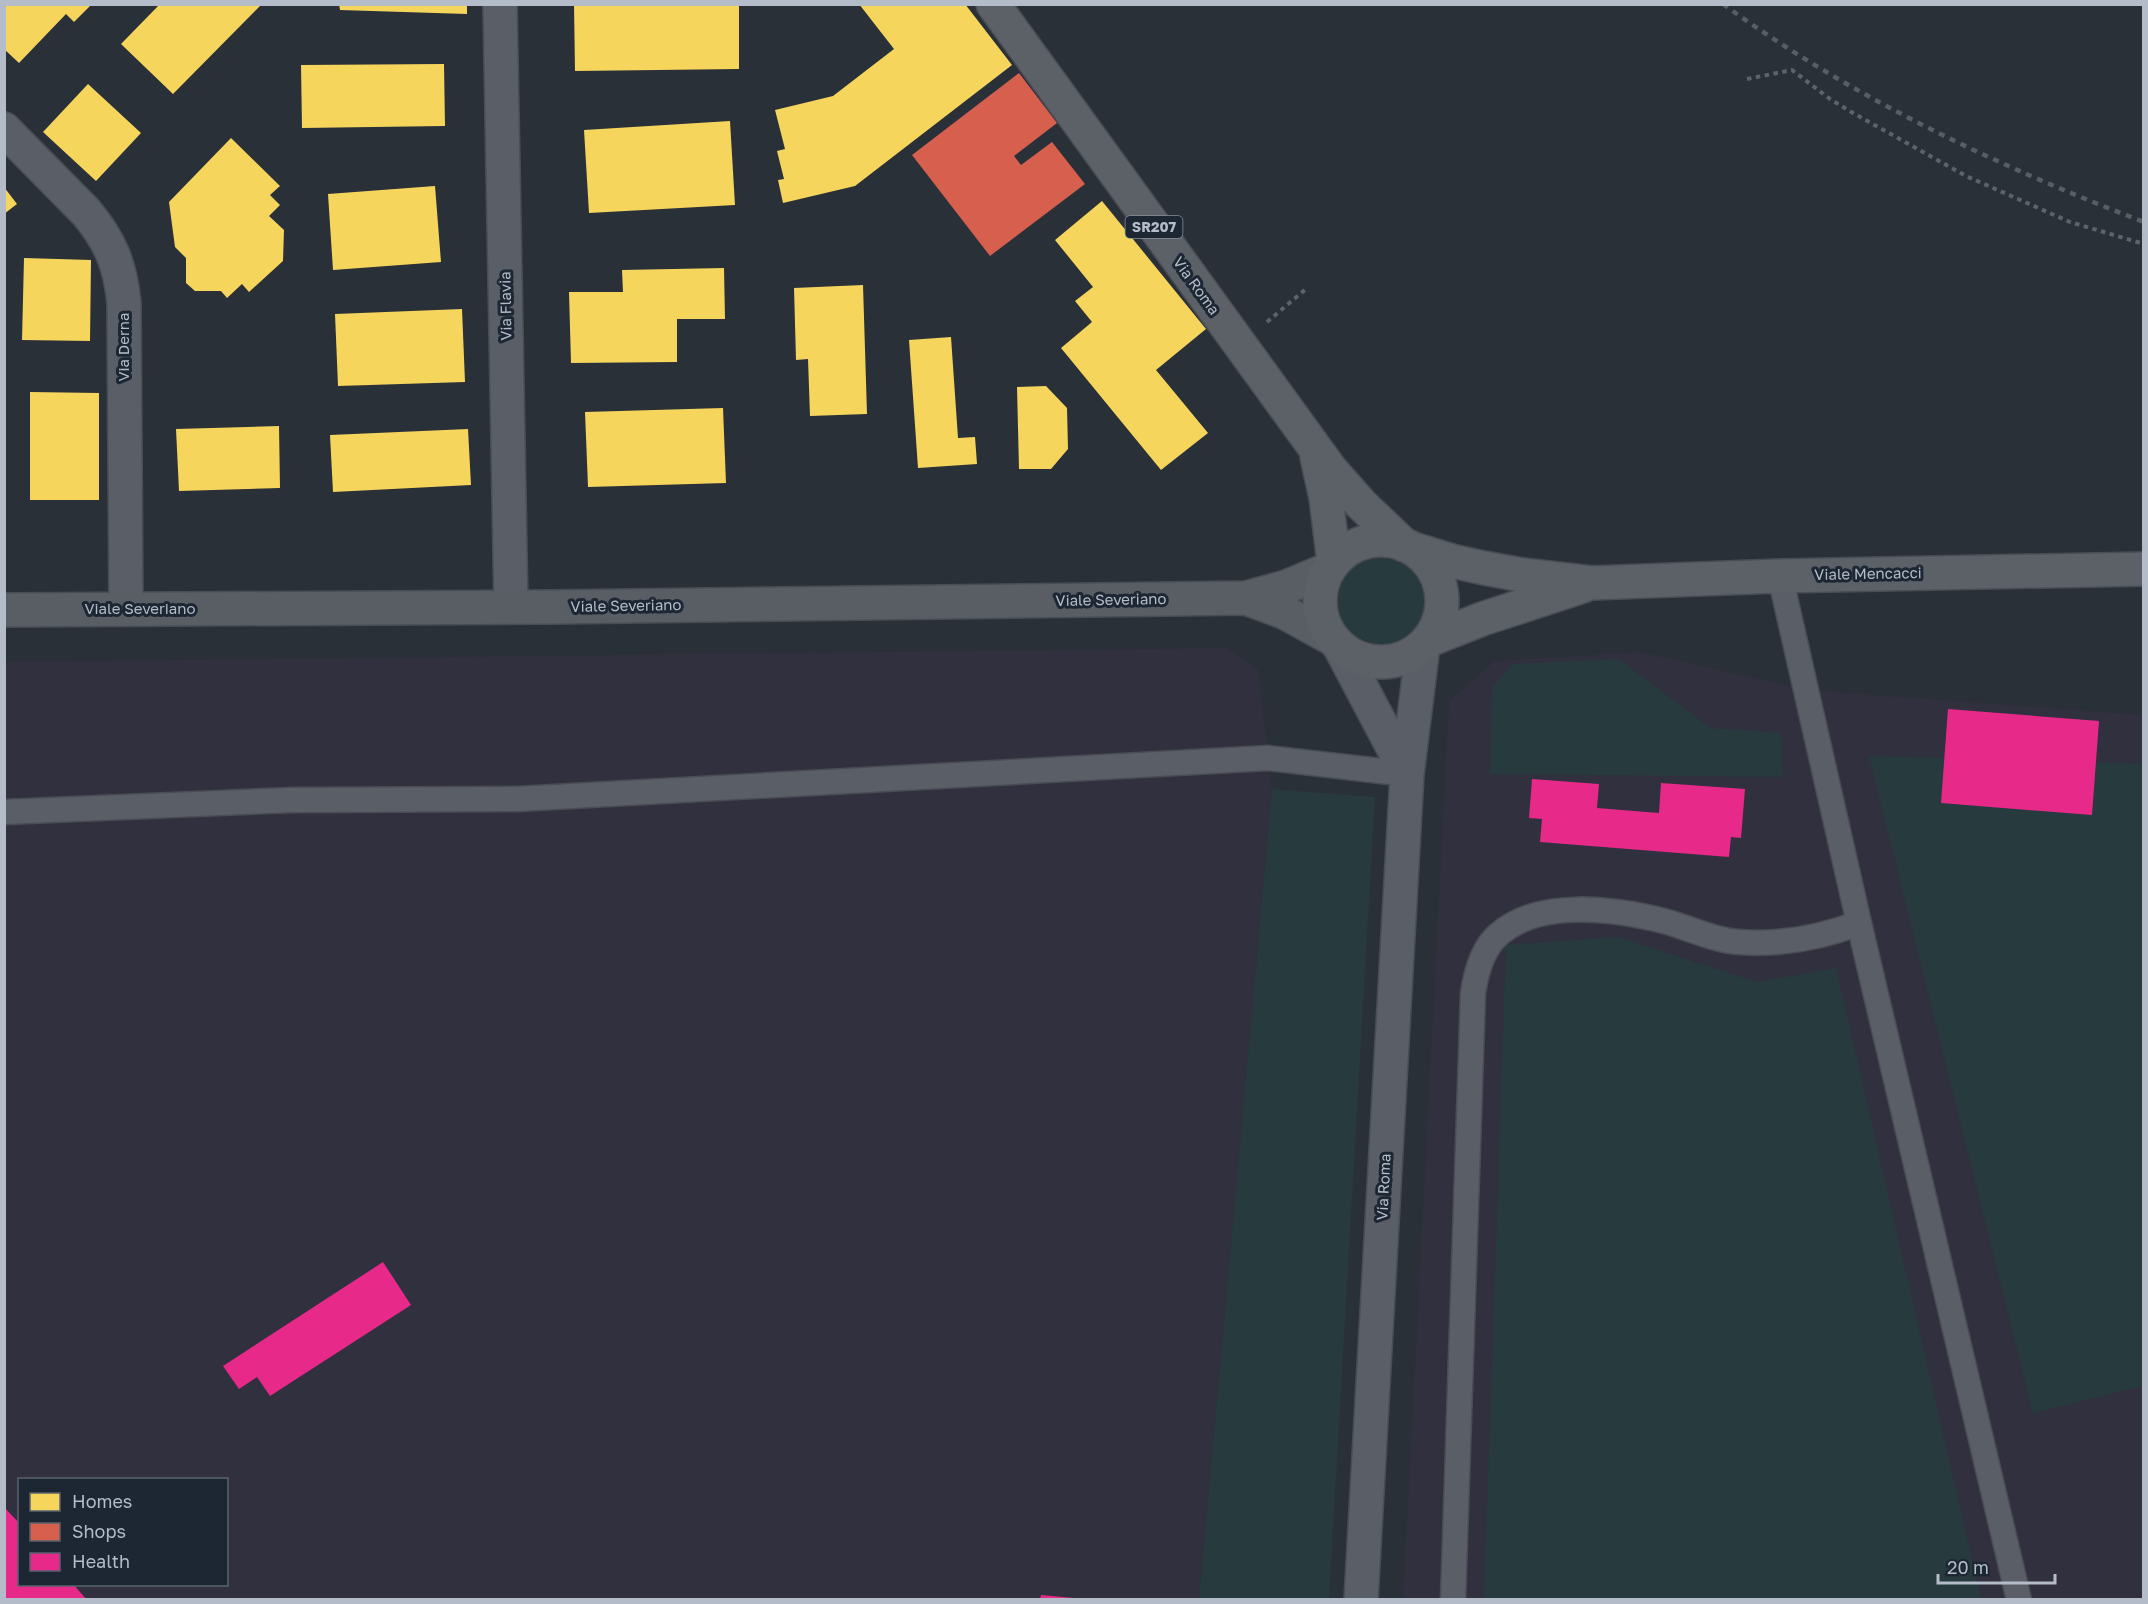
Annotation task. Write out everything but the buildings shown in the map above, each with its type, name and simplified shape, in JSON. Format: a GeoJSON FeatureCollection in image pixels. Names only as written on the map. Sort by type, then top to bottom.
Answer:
{"type":"FeatureCollection","features":[{"type":"Feature","properties":{"kind":"main road","name":"Via Roma"},"geometry":{"type":"LineString","coordinates":[[993,4],[1315,449],[1361,504],[1408,547]]}},
{"type":"Feature","properties":{"kind":"main road","name":"Via Roma"},"geometry":{"type":"LineString","coordinates":[[1315,449],[1326,498],[1331,566]]}},
{"type":"Feature","properties":{"kind":"main road"},"geometry":{"type":"LineString","coordinates":[[1374,540],[1389,541],[1408,547],[1428,563],[1439,580],[1442,601],[1439,621],[1426,643],[1408,656],[1390,662],[1373,662],[1355,657],[1336,643],[1324,623],[1319,605],[1321,586],[1331,566],[1345,551],[1359,544],[1374,540]]}},
{"type":"Feature","properties":{"kind":"main road","name":"Viale Mencacci"},"geometry":{"type":"LineString","coordinates":[[1408,547],[1484,568],[1592,583],[1780,576],[2144,569]]}},
{"type":"Feature","properties":{"kind":"main road","name":"Viale Severiano"},"geometry":{"type":"LineString","coordinates":[[4,610],[512,607],[1246,598],[1286,587],[1331,566]]}},
{"type":"Feature","properties":{"kind":"main road","name":"Viale Mencacci"},"geometry":{"type":"LineString","coordinates":[[1426,643],[1482,619],[1592,583]]}},
{"type":"Feature","properties":{"kind":"main road","name":"Viale Severiano"},"geometry":{"type":"LineString","coordinates":[[1246,598],[1284,612],[1336,643]]}},
{"type":"Feature","properties":{"kind":"street","name":"Via Flavia"},"geometry":{"type":"LineString","coordinates":[[500,4],[512,607]]}},
{"type":"Feature","properties":{"kind":"street","name":"Via Derna"},"geometry":{"type":"LineString","coordinates":[[4,129],[98,226],[111,249],[122,278],[126,609]]}},
{"type":"Feature","properties":{"kind":"street"},"geometry":{"type":"LineString","coordinates":[[1336,643],[1407,774]]}},
{"type":"Feature","properties":{"kind":"street","name":"Via Roma"},"geometry":{"type":"LineString","coordinates":[[1361,1599],[1407,774],[1426,643]]}},
{"type":"Feature","properties":{"kind":"lane"},"geometry":{"type":"LineString","coordinates":[[1780,576],[1859,923],[2019,1599]]}},
{"type":"Feature","properties":{"kind":"lane"},"geometry":{"type":"LineString","coordinates":[[4,812],[292,800],[517,800],[1268,758],[1407,774]]}},
{"type":"Feature","properties":{"kind":"lane"},"geometry":{"type":"LineString","coordinates":[[1453,1599],[1473,993],[1476,976],[1484,955],[1497,936],[1516,923],[1557,910],[1615,912],[1664,921],[1718,938],[1755,942],[1810,939],[1859,923]]}},
{"type":"Feature","properties":{"kind":"path"},"geometry":{"type":"LineString","coordinates":[[1747,78],[1792,70],[1830,99],[1966,176],[2070,222],[2144,244]]}},
{"type":"Feature","properties":{"kind":"path"},"geometry":{"type":"LineString","coordinates":[[1239,346],[1307,288]]}},
{"type":"Feature","properties":{"kind":"shaded area"},"geometry":{"type":"Polygon","coordinates":[[[1227,648],[1258,669],[1272,789],[1199,1599],[5,1599],[4,662],[1227,648]]]}},
{"type":"Feature","properties":{"kind":"shaded area"},"geometry":{"type":"Polygon","coordinates":[[[1641,652],[1806,690],[2143,715],[2143,1599],[1403,1600],[1449,702],[1494,661],[1641,652]]]}},
{"type":"Feature","properties":{"kind":"green space"},"geometry":{"type":"Polygon","coordinates":[[[1381,558],[1397,562],[1411,571],[1420,585],[1424,601],[1420,617],[1411,631],[1397,640],[1381,644],[1365,640],[1351,631],[1342,617],[1338,601],[1342,585],[1351,571],[1365,562],[1381,558]]]}},
{"type":"Feature","properties":{"kind":"green space"},"geometry":{"type":"Polygon","coordinates":[[[1619,659],[1711,728],[1780,733],[1783,777],[1490,774],[1492,687],[1513,664],[1619,659]]]}},
{"type":"Feature","properties":{"kind":"green space"},"geometry":{"type":"Polygon","coordinates":[[[1869,756],[2143,764],[2143,1386],[2033,1413],[1869,756]]]}},
{"type":"Feature","properties":{"kind":"green space"},"geometry":{"type":"Polygon","coordinates":[[[1272,789],[1375,797],[1329,1599],[1199,1599],[1272,789]]]}},
{"type":"Feature","properties":{"kind":"green space"},"geometry":{"type":"Polygon","coordinates":[[[1618,937],[1757,982],[1836,968],[1981,1599],[1484,1599],[1506,945],[1618,937]]]}},
{"type":"Feature","properties":{"kind":"railway"},"geometry":{"type":"LineString","coordinates":[[1723,4],[1822,69],[1926,127],[2034,177],[2144,222]]}}]}
